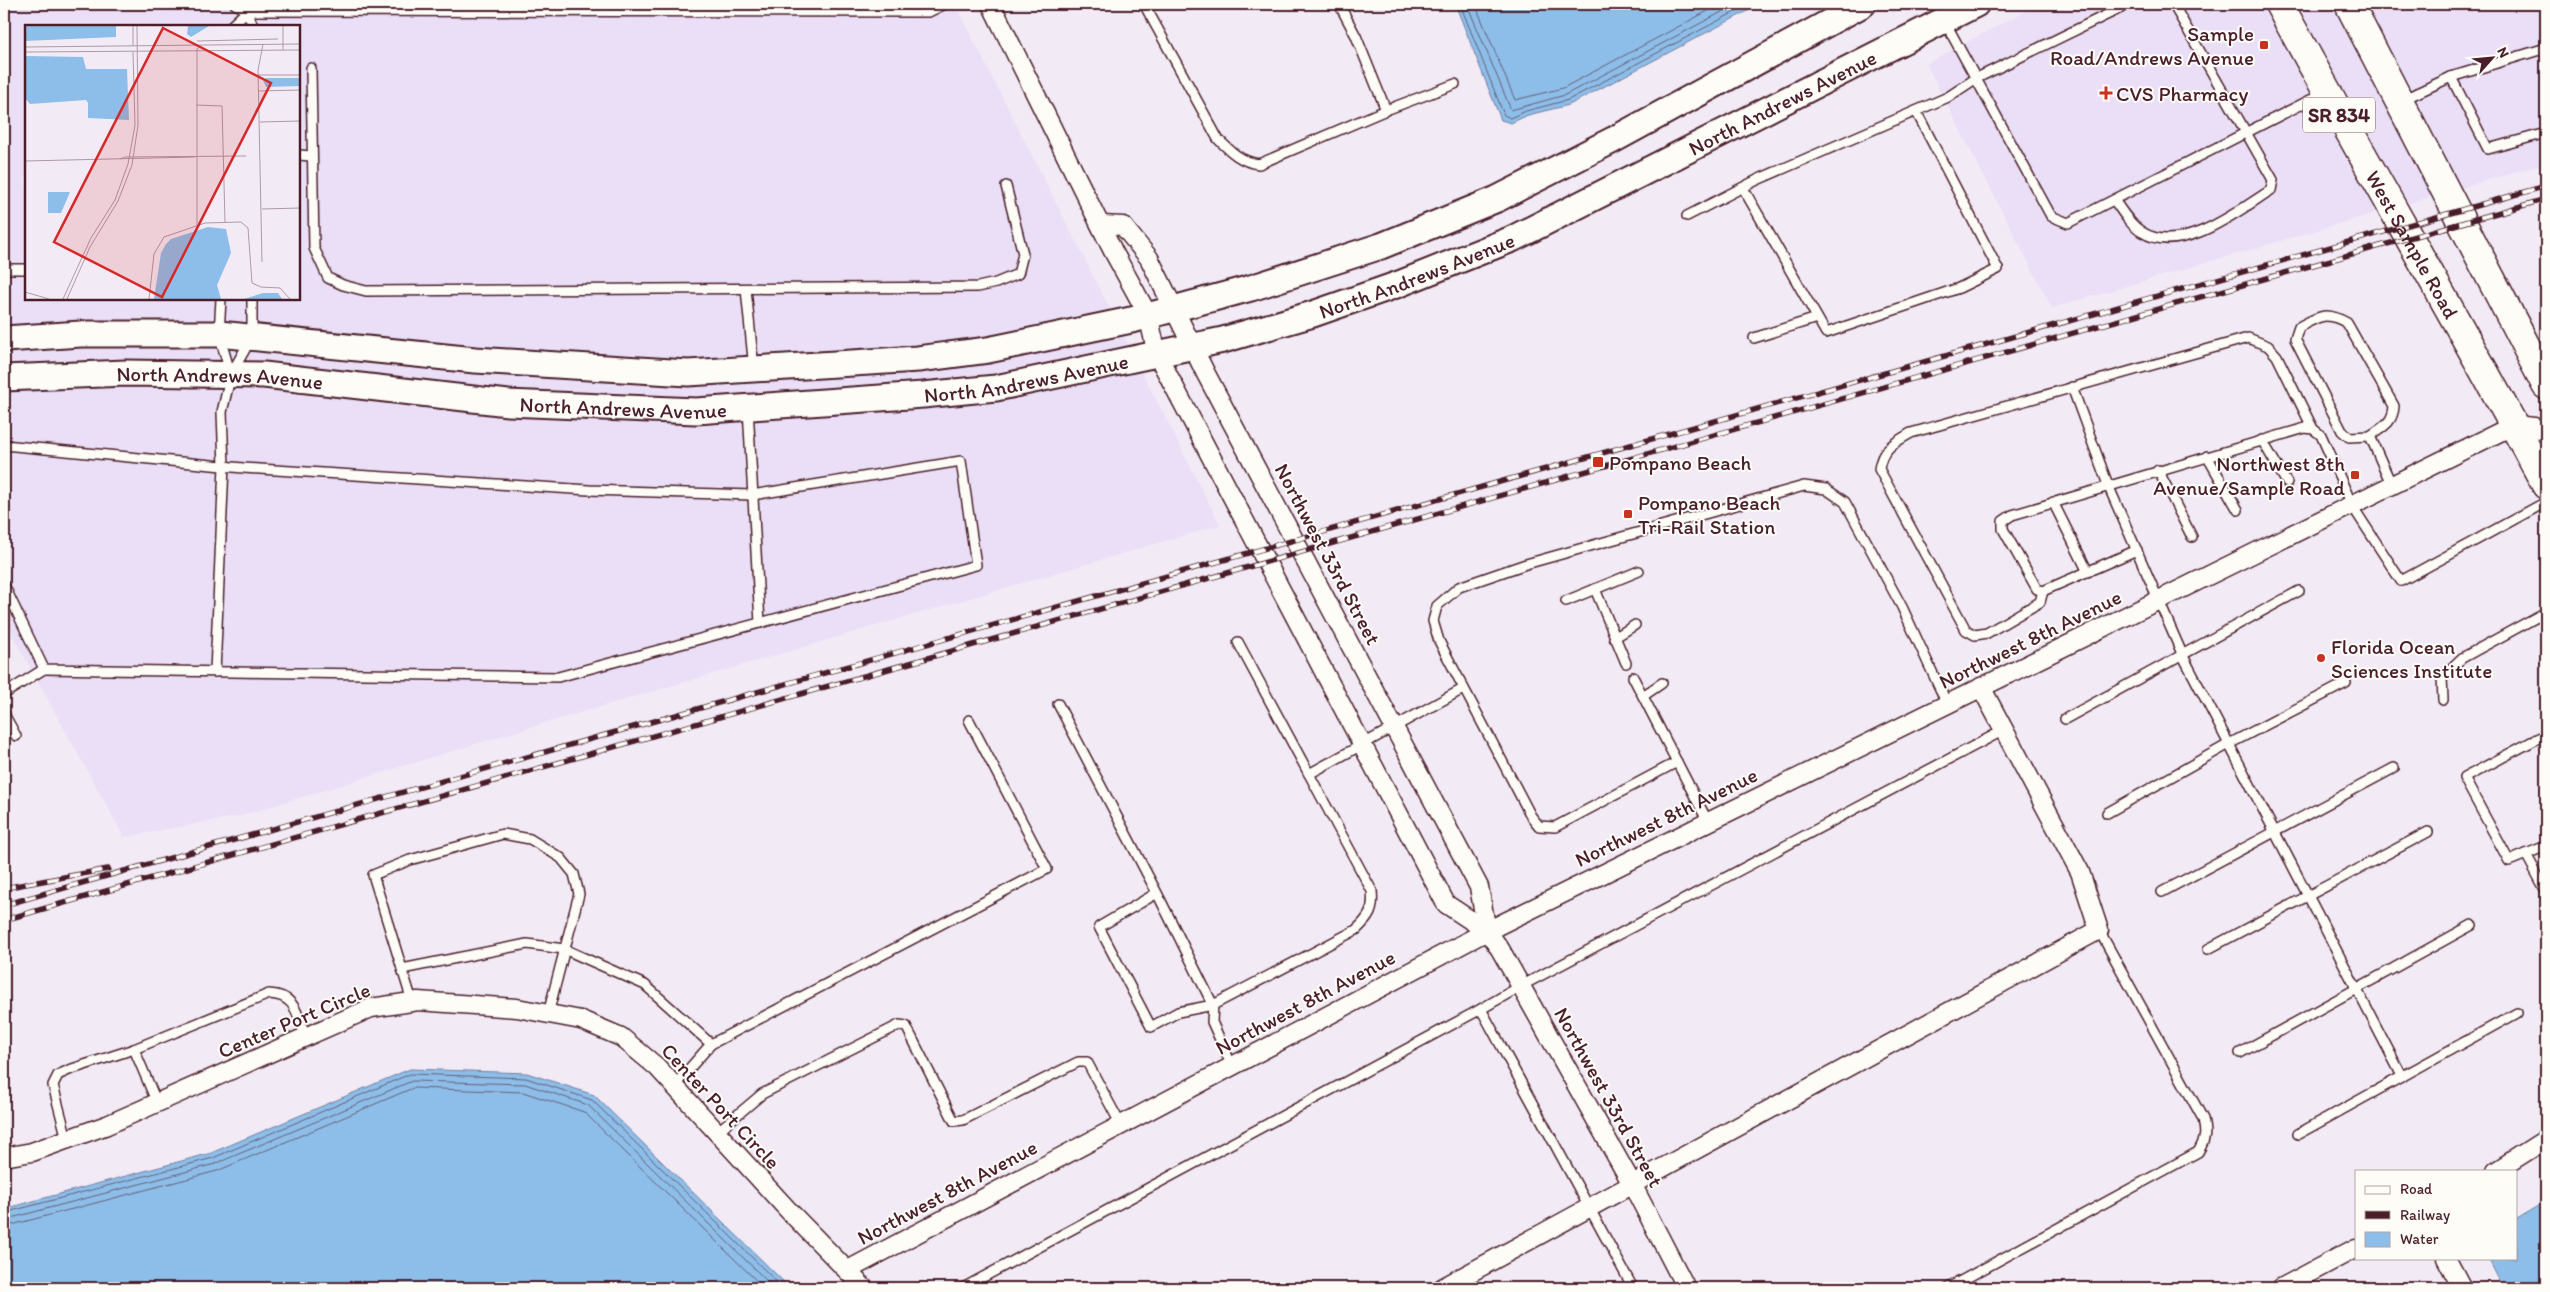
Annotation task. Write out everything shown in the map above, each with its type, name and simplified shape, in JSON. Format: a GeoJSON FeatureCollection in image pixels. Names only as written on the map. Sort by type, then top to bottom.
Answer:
{"type":"FeatureCollection","features":[{"type":"Feature","properties":{"kind":"main road","name":"West Sample Road"},"geometry":{"type":"LineString","coordinates":[[2279,4],[2401,227],[2451,309],[2546,485]]}},
{"type":"Feature","properties":{"kind":"main road","name":"SR 834"},"geometry":{"type":"LineString","coordinates":[[2349,4],[2546,385]]}},
{"type":"Feature","properties":{"kind":"street","name":"Northwest 33rd Street"},"geometry":{"type":"LineString","coordinates":[[992,4],[1101,225],[1148,315],[1157,354],[1446,904],[1487,931]]}},
{"type":"Feature","properties":{"kind":"street","name":"North Andrews Avenue"},"geometry":{"type":"LineString","coordinates":[[4,338],[81,334],[220,334],[485,361],[688,373],[918,359],[988,350],[1093,329],[1251,288],[1381,246],[1497,199],[1613,140],[1863,4]]}},
{"type":"Feature","properties":{"kind":"street","name":"North Andrews Avenue"},"geometry":{"type":"LineString","coordinates":[[4,378],[126,373],[264,375],[508,403],[696,411],[996,388],[1223,340],[1313,314],[1512,239],[1976,4]]}},
{"type":"Feature","properties":{"kind":"street","name":"Northwest 33rd Street"},"geometry":{"type":"LineString","coordinates":[[1101,225],[1123,226],[1149,258],[1192,346],[1479,886],[1487,931],[1632,1184],[1686,1288]]}},
{"type":"Feature","properties":{"kind":"street"},"geometry":{"type":"LineString","coordinates":[[2514,426],[2534,427],[2546,433]]}},
{"type":"Feature","properties":{"kind":"street","name":"Northwest 8th Avenue"},"geometry":{"type":"LineString","coordinates":[[848,1270],[1487,931],[2514,426]]}},
{"type":"Feature","properties":{"kind":"street"},"geometry":{"type":"LineString","coordinates":[[1442,1288],[2099,930],[2080,872],[1981,688]]}},
{"type":"Feature","properties":{"kind":"street","name":"Center Port Circle"},"geometry":{"type":"LineString","coordinates":[[4,1154],[32,1152],[107,1125],[371,1008],[412,1001],[517,1008],[581,1020],[620,1038],[657,1067],[789,1211],[864,1288]]}},
{"type":"Feature","properties":{"kind":"street"},"geometry":{"type":"LineString","coordinates":[[2498,1170],[2546,1139]]}},
{"type":"Feature","properties":{"kind":"street"},"geometry":{"type":"LineString","coordinates":[[2282,1288],[2355,1249]]}},
{"type":"Feature","properties":{"kind":"street"},"geometry":{"type":"LineString","coordinates":[[2447,1260],[2462,1288]]}},
{"type":"Feature","properties":{"kind":"lane"},"geometry":{"type":"LineString","coordinates":[[235,4],[247,7],[928,12],[945,4]]}},
{"type":"Feature","properties":{"kind":"lane"},"geometry":{"type":"LineString","coordinates":[[1144,4],[1218,138],[1230,151],[1248,163],[1259,164],[1386,110],[1455,84]]}},
{"type":"Feature","properties":{"kind":"lane"},"geometry":{"type":"LineString","coordinates":[[1339,4],[1356,36],[1386,110]]}},
{"type":"Feature","properties":{"kind":"lane"},"geometry":{"type":"LineString","coordinates":[[1687,216],[1743,188],[1948,97],[1975,79],[2129,4]]}},
{"type":"Feature","properties":{"kind":"lane"},"geometry":{"type":"LineString","coordinates":[[2114,200],[2142,232],[2165,238],[2185,238],[2204,232],[2271,190],[2273,180],[2173,4]]}},
{"type":"Feature","properties":{"kind":"lane"},"geometry":{"type":"LineString","coordinates":[[233,25],[247,7]]}},
{"type":"Feature","properties":{"kind":"lane"},"geometry":{"type":"LineString","coordinates":[[247,7],[253,25]]}},
{"type":"Feature","properties":{"kind":"lane"},"geometry":{"type":"LineString","coordinates":[[1944,20],[2051,216],[2068,223],[2326,92]]}},
{"type":"Feature","properties":{"kind":"lane"},"geometry":{"type":"LineString","coordinates":[[2400,101],[2451,77],[2546,48]]}},
{"type":"Feature","properties":{"kind":"lane"},"geometry":{"type":"LineString","coordinates":[[311,68],[314,248],[328,278],[343,285],[366,291],[978,287],[996,283],[1018,274],[1023,254],[1006,186]]}},
{"type":"Feature","properties":{"kind":"lane"},"geometry":{"type":"LineString","coordinates":[[2451,77],[2488,149],[2546,133]]}},
{"type":"Feature","properties":{"kind":"lane"},"geometry":{"type":"LineString","coordinates":[[1743,188],[1826,333],[1959,288],[1998,269],[1916,111]]}},
{"type":"Feature","properties":{"kind":"lane"},"geometry":{"type":"LineString","coordinates":[[300,155],[311,156]]}},
{"type":"Feature","properties":{"kind":"lane"},"geometry":{"type":"LineString","coordinates":[[4,269],[25,269]]}},
{"type":"Feature","properties":{"kind":"lane"},"geometry":{"type":"LineString","coordinates":[[746,289],[754,369]]}},
{"type":"Feature","properties":{"kind":"lane"},"geometry":{"type":"LineString","coordinates":[[221,300],[220,334],[231,374]]}},
{"type":"Feature","properties":{"kind":"lane"},"geometry":{"type":"LineString","coordinates":[[215,672],[224,466],[222,412],[231,374],[252,337],[252,300]]}},
{"type":"Feature","properties":{"kind":"lane"},"geometry":{"type":"LineString","coordinates":[[2320,316],[2335,316],[2347,323],[2394,406],[2394,414],[2389,423],[2370,436],[2349,437],[2342,431],[2295,339],[2300,327],[2320,316]]}},
{"type":"Feature","properties":{"kind":"lane"},"geometry":{"type":"LineString","coordinates":[[1754,338],[1817,318]]}},
{"type":"Feature","properties":{"kind":"lane"},"geometry":{"type":"LineString","coordinates":[[2043,591],[2040,602],[1987,633],[1975,635],[1966,630],[1879,469],[1881,456],[1911,433],[2248,338],[2268,346],[2277,356],[2313,429],[2321,435],[2353,506],[2401,581],[2546,502]]}},
{"type":"Feature","properties":{"kind":"lane"},"geometry":{"type":"LineString","coordinates":[[2072,387],[2108,485],[2182,656],[2402,1076]]}},
{"type":"Feature","properties":{"kind":"lane"},"geometry":{"type":"LineString","coordinates":[[748,407],[760,623]]}},
{"type":"Feature","properties":{"kind":"lane"},"geometry":{"type":"LineString","coordinates":[[2137,550],[2043,591],[2037,589],[2027,572],[2003,529],[2003,521],[2012,515],[2158,470],[2305,428],[2313,429]]}},
{"type":"Feature","properties":{"kind":"lane"},"geometry":{"type":"LineString","coordinates":[[2370,436],[2392,486]]}},
{"type":"Feature","properties":{"kind":"lane"},"geometry":{"type":"LineString","coordinates":[[2262,440],[2287,483]]}},
{"type":"Feature","properties":{"kind":"lane"},"geometry":{"type":"LineString","coordinates":[[4,445],[224,466],[589,490],[752,495],[961,460],[976,565],[558,677],[44,669],[4,694]]}},
{"type":"Feature","properties":{"kind":"lane"},"geometry":{"type":"LineString","coordinates":[[2207,456],[2238,510]]}},
{"type":"Feature","properties":{"kind":"lane"},"geometry":{"type":"LineString","coordinates":[[2158,470],[2192,537]]}},
{"type":"Feature","properties":{"kind":"lane"},"geometry":{"type":"LineString","coordinates":[[1677,762],[1555,827],[1540,826],[1532,816],[1439,641],[1433,621],[1438,606],[1459,587],[1526,564],[1804,486],[1826,489],[1844,502],[1902,607],[1947,704]]}},
{"type":"Feature","properties":{"kind":"lane"},"geometry":{"type":"LineString","coordinates":[[2053,502],[2088,572]]}},
{"type":"Feature","properties":{"kind":"lane"},"geometry":{"type":"LineString","coordinates":[[1566,601],[1639,571]]}},
{"type":"Feature","properties":{"kind":"lane"},"geometry":{"type":"LineString","coordinates":[[4,585],[44,669]]}},
{"type":"Feature","properties":{"kind":"lane"},"geometry":{"type":"LineString","coordinates":[[1595,589],[1626,663]]}},
{"type":"Feature","properties":{"kind":"lane"},"geometry":{"type":"LineString","coordinates":[[2065,719],[2299,591]]}},
{"type":"Feature","properties":{"kind":"lane"},"geometry":{"type":"LineString","coordinates":[[2443,700],[2442,677],[2462,658],[2546,612]]}},
{"type":"Feature","properties":{"kind":"lane"},"geometry":{"type":"LineString","coordinates":[[1614,638],[1635,626]]}},
{"type":"Feature","properties":{"kind":"lane"},"geometry":{"type":"LineString","coordinates":[[1157,893],[1098,926],[1151,1027],[1178,1012],[1213,1006],[1356,930],[1370,917],[1374,906],[1372,891],[1238,642]]}},
{"type":"Feature","properties":{"kind":"lane"},"geometry":{"type":"LineString","coordinates":[[1633,677],[1708,822]]}},
{"type":"Feature","properties":{"kind":"lane"},"geometry":{"type":"LineString","coordinates":[[1643,696],[1662,683]]}},
{"type":"Feature","properties":{"kind":"lane"},"geometry":{"type":"LineString","coordinates":[[2107,813],[2229,744],[2346,683]]}},
{"type":"Feature","properties":{"kind":"lane"},"geometry":{"type":"LineString","coordinates":[[1309,774],[1463,689]]}},
{"type":"Feature","properties":{"kind":"lane"},"geometry":{"type":"LineString","coordinates":[[1058,704],[1157,893],[1213,1006],[1212,1022],[1232,1066]]}},
{"type":"Feature","properties":{"kind":"lane"},"geometry":{"type":"LineString","coordinates":[[4,714],[16,736]]}},
{"type":"Feature","properties":{"kind":"lane"},"geometry":{"type":"LineString","coordinates":[[674,1086],[711,1044],[1047,869],[969,720]]}},
{"type":"Feature","properties":{"kind":"lane"},"geometry":{"type":"LineString","coordinates":[[963,1288],[1481,1009],[1520,986],[2004,730]]}},
{"type":"Feature","properties":{"kind":"lane"},"geometry":{"type":"LineString","coordinates":[[2546,734],[2464,778],[2509,861],[2546,846]]}},
{"type":"Feature","properties":{"kind":"lane"},"geometry":{"type":"LineString","coordinates":[[2162,892],[2394,768]]}},
{"type":"Feature","properties":{"kind":"lane"},"geometry":{"type":"LineString","coordinates":[[2208,949],[2428,832]]}},
{"type":"Feature","properties":{"kind":"lane"},"geometry":{"type":"LineString","coordinates":[[412,1001],[374,875],[410,860],[503,834],[530,839],[561,858],[574,874],[579,894],[548,1014]]}},
{"type":"Feature","properties":{"kind":"lane"},"geometry":{"type":"LineString","coordinates":[[2526,854],[2546,891]]}},
{"type":"Feature","properties":{"kind":"lane"},"geometry":{"type":"LineString","coordinates":[[2240,1053],[2472,925]]}},
{"type":"Feature","properties":{"kind":"lane"},"geometry":{"type":"LineString","coordinates":[[1948,1288],[2198,1152],[2203,1144],[2206,1134],[2202,1119],[2099,930]]}},
{"type":"Feature","properties":{"kind":"lane"},"geometry":{"type":"LineString","coordinates":[[402,969],[527,944],[564,949],[645,985],[711,1044]]}},
{"type":"Feature","properties":{"kind":"lane"},"geometry":{"type":"LineString","coordinates":[[67,1139],[53,1084],[58,1075],[134,1049],[268,994],[282,994],[292,1002],[306,1036]]}},
{"type":"Feature","properties":{"kind":"lane"},"geometry":{"type":"LineString","coordinates":[[1481,1009],[1633,1288]]}},
{"type":"Feature","properties":{"kind":"lane"},"geometry":{"type":"LineString","coordinates":[[2298,1134],[2517,1013]]}},
{"type":"Feature","properties":{"kind":"lane"},"geometry":{"type":"LineString","coordinates":[[717,1132],[762,1094],[899,1025],[906,1026],[954,1121],[963,1120],[1078,1062],[1086,1062],[1121,1125]]}},
{"type":"Feature","properties":{"kind":"lane"},"geometry":{"type":"LineString","coordinates":[[134,1049],[157,1103]]}},
{"type":"Feature","properties":{"kind":"shaded area"},"geometry":{"type":"Polygon","coordinates":[[[4,4],[955,4],[1220,525],[528,728],[240,816],[124,837],[4,620],[4,4]]]}},
{"type":"Feature","properties":{"kind":"shaded area"},"geometry":{"type":"Polygon","coordinates":[[[2038,4],[2546,4],[2546,163],[2052,308],[1926,64],[2038,4]]]}},
{"type":"Feature","properties":{"kind":"water"},"geometry":{"type":"Polygon","coordinates":[[[1455,4],[1761,4],[1569,105],[1528,115],[1511,123],[1501,120],[1455,4]]]}},
{"type":"Feature","properties":{"kind":"water"},"geometry":{"type":"Polygon","coordinates":[[[410,1069],[527,1073],[594,1095],[790,1288],[4,1288],[4,1209],[211,1153],[410,1069]]]}},
{"type":"Feature","properties":{"kind":"water"},"geometry":{"type":"Polygon","coordinates":[[[2541,1204],[2546,1205],[2546,1288],[2503,1288],[2489,1260],[2518,1260],[2518,1218],[2541,1204]]]}},
{"type":"Feature","properties":{"kind":"railway"},"geometry":{"type":"LineString","coordinates":[[4,905],[2546,186]]}},
{"type":"Feature","properties":{"kind":"railway"},"geometry":{"type":"LineString","coordinates":[[4,920],[2546,199]]}},
{"type":"Feature","properties":{"kind":"railway"},"geometry":{"type":"LineString","coordinates":[[4,888],[108,869]]}},
{"type":"Feature","properties":{"kind":"place","name":"Sample Road/Andrews Avenue"},"geometry":{"type":"Point","coordinates":[2264,45]}},
{"type":"Feature","properties":{"kind":"place","name":"CVS Pharmacy"},"geometry":{"type":"Point","coordinates":[2106,93]}},
{"type":"Feature","properties":{"kind":"place","name":"Pompano Beach"},"geometry":{"type":"Point","coordinates":[1598,462]}},
{"type":"Feature","properties":{"kind":"place","name":"Northwest 8th Avenue/Sample Road"},"geometry":{"type":"Point","coordinates":[2355,475]}},
{"type":"Feature","properties":{"kind":"place","name":"Pompano Beach Tri-Rail Station"},"geometry":{"type":"Point","coordinates":[1628,514]}},
{"type":"Feature","properties":{"kind":"place","name":"Florida Ocean Sciences Institute"},"geometry":{"type":"Point","coordinates":[2321,658]}}]}
